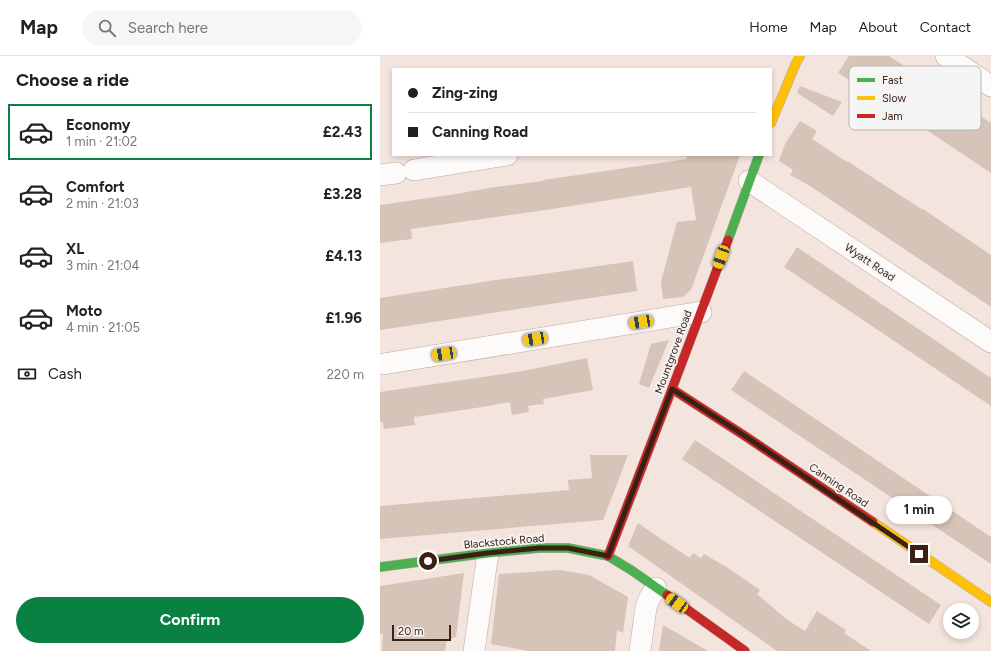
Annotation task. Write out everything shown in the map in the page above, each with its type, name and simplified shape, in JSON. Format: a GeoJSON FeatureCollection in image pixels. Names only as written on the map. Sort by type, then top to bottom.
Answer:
{"type":"FeatureCollection","features":[{"type":"Feature","properties":{"kind":"street"},"geometry":{"type":"LineString","coordinates":[[772,116],[800,56]]}},
{"type":"Feature","properties":{"kind":"street"},"geometry":{"type":"LineString","coordinates":[[946,56],[961,66]]}},
{"type":"Feature","properties":{"kind":"street"},"geometry":{"type":"LineString","coordinates":[[981,79],[991,86]]}},
{"type":"Feature","properties":{"kind":"street"},"geometry":{"type":"LineString","coordinates":[[397,173],[501,156]]}},
{"type":"Feature","properties":{"kind":"street","name":"Mountgrove Road"},"geometry":{"type":"LineString","coordinates":[[608,556],[759,156]]}},
{"type":"Feature","properties":{"kind":"street","name":"Wyatt Road"},"geometry":{"type":"LineString","coordinates":[[749,182],[991,342]]}},
{"type":"Feature","properties":{"kind":"street"},"geometry":{"type":"LineString","coordinates":[[383,364],[701,312]]}},
{"type":"Feature","properties":{"kind":"street","name":"Canning Road"},"geometry":{"type":"LineString","coordinates":[[672,389],[751,440],[991,602]]}},
{"type":"Feature","properties":{"kind":"street","name":"Blackstock Road"},"geometry":{"type":"LineString","coordinates":[[380,567],[539,548],[568,548],[608,556],[631,570],[745,651]]}},
{"type":"Feature","properties":{"kind":"street"},"geometry":{"type":"LineString","coordinates":[[478,650],[488,553]]}},
{"type":"Feature","properties":{"kind":"street"},"geometry":{"type":"LineString","coordinates":[[640,651],[646,607],[656,588]]}},
{"type":"Feature","properties":{"kind":"building"},"geometry":{"type":"Polygon","coordinates":[[[849,56],[889,56],[904,66],[849,66],[849,80],[838,73],[849,56]]]}},
{"type":"Feature","properties":{"kind":"building"},"geometry":{"type":"Polygon","coordinates":[[[800,86],[842,102],[833,116],[797,93],[800,86]]]}},
{"type":"Feature","properties":{"kind":"building"},"geometry":{"type":"Polygon","coordinates":[[[981,116],[991,123],[991,173],[926,130],[981,130],[981,116]]]}},
{"type":"Feature","properties":{"kind":"building"},"geometry":{"type":"Polygon","coordinates":[[[800,121],[817,131],[812,139],[923,209],[991,255],[991,307],[807,184],[790,175],[793,170],[779,161],[785,144],[800,121]]]}},
{"type":"Feature","properties":{"kind":"building"},"geometry":{"type":"Polygon","coordinates":[[[686,156],[740,156],[691,290],[683,297],[663,299],[661,282],[677,222],[696,220],[691,187],[546,210],[411,229],[412,239],[380,243],[380,205],[687,159],[686,156]]]}},
{"type":"Feature","properties":{"kind":"building"},"geometry":{"type":"Polygon","coordinates":[[[797,247],[991,378],[991,406],[784,267],[797,247]]]}},
{"type":"Feature","properties":{"kind":"building"},"geometry":{"type":"Polygon","coordinates":[[[633,261],[637,291],[380,330],[380,298],[633,261]]]}},
{"type":"Feature","properties":{"kind":"building"},"geometry":{"type":"Polygon","coordinates":[[[669,340],[649,388],[639,384],[651,344],[669,340]]]}},
{"type":"Feature","properties":{"kind":"building"},"geometry":{"type":"Polygon","coordinates":[[[587,358],[593,390],[543,399],[544,404],[528,406],[529,412],[512,415],[510,402],[414,417],[415,425],[384,429],[383,422],[380,422],[380,392],[523,371],[587,358]]]}},
{"type":"Feature","properties":{"kind":"building"},"geometry":{"type":"Polygon","coordinates":[[[744,371],[991,537],[991,564],[731,390],[744,371]]]}},
{"type":"Feature","properties":{"kind":"building"},"geometry":{"type":"Polygon","coordinates":[[[695,440],[941,605],[929,624],[682,459],[695,440]]]}},
{"type":"Feature","properties":{"kind":"building"},"geometry":{"type":"Polygon","coordinates":[[[590,455],[628,455],[603,520],[380,539],[380,506],[569,490],[568,480],[592,478],[590,455]]]}},
{"type":"Feature","properties":{"kind":"building"},"geometry":{"type":"Polygon","coordinates":[[[638,523],[690,558],[693,553],[701,558],[704,554],[728,568],[760,590],[757,594],[786,619],[805,631],[817,611],[846,630],[844,633],[871,651],[777,651],[628,546],[638,523]]]}},
{"type":"Feature","properties":{"kind":"building"},"geometry":{"type":"Polygon","coordinates":[[[560,570],[589,575],[628,597],[623,633],[617,630],[615,651],[529,651],[491,644],[499,574],[560,570]]]}},
{"type":"Feature","properties":{"kind":"building"},"geometry":{"type":"Polygon","coordinates":[[[464,573],[456,637],[447,640],[445,651],[382,651],[383,634],[380,634],[380,586],[464,573]]]}},
{"type":"Feature","properties":{"kind":"building"},"geometry":{"type":"Polygon","coordinates":[[[663,625],[708,651],[659,651],[663,625]]]}},
{"type":"Feature","properties":{"kind":"traffic: fast"},"geometry":{"type":"LineString","coordinates":[[728,240],[759,156]]}},
{"type":"Feature","properties":{"kind":"traffic: fast"},"geometry":{"type":"LineString","coordinates":[[380,567],[488,553],[539,548],[568,548],[608,556],[667,595]]}},
{"type":"Feature","properties":{"kind":"traffic: slow"},"geometry":{"type":"LineString","coordinates":[[772,121],[800,56]]}},
{"type":"Feature","properties":{"kind":"traffic: slow"},"geometry":{"type":"LineString","coordinates":[[873,522],[991,602]]}},
{"type":"Feature","properties":{"kind":"traffic: jam"},"geometry":{"type":"LineString","coordinates":[[608,556],[728,240]]}},
{"type":"Feature","properties":{"kind":"traffic: jam"},"geometry":{"type":"LineString","coordinates":[[672,389],[873,522]]}},
{"type":"Feature","properties":{"kind":"traffic: jam"},"geometry":{"type":"LineString","coordinates":[[667,595],[745,651]]}},
{"type":"Feature","properties":{"kind":"route"},"geometry":{"type":"LineString","coordinates":[[428,561],[539,548],[568,548],[608,556],[672,389],[745,436],[919,554]]}}]}
